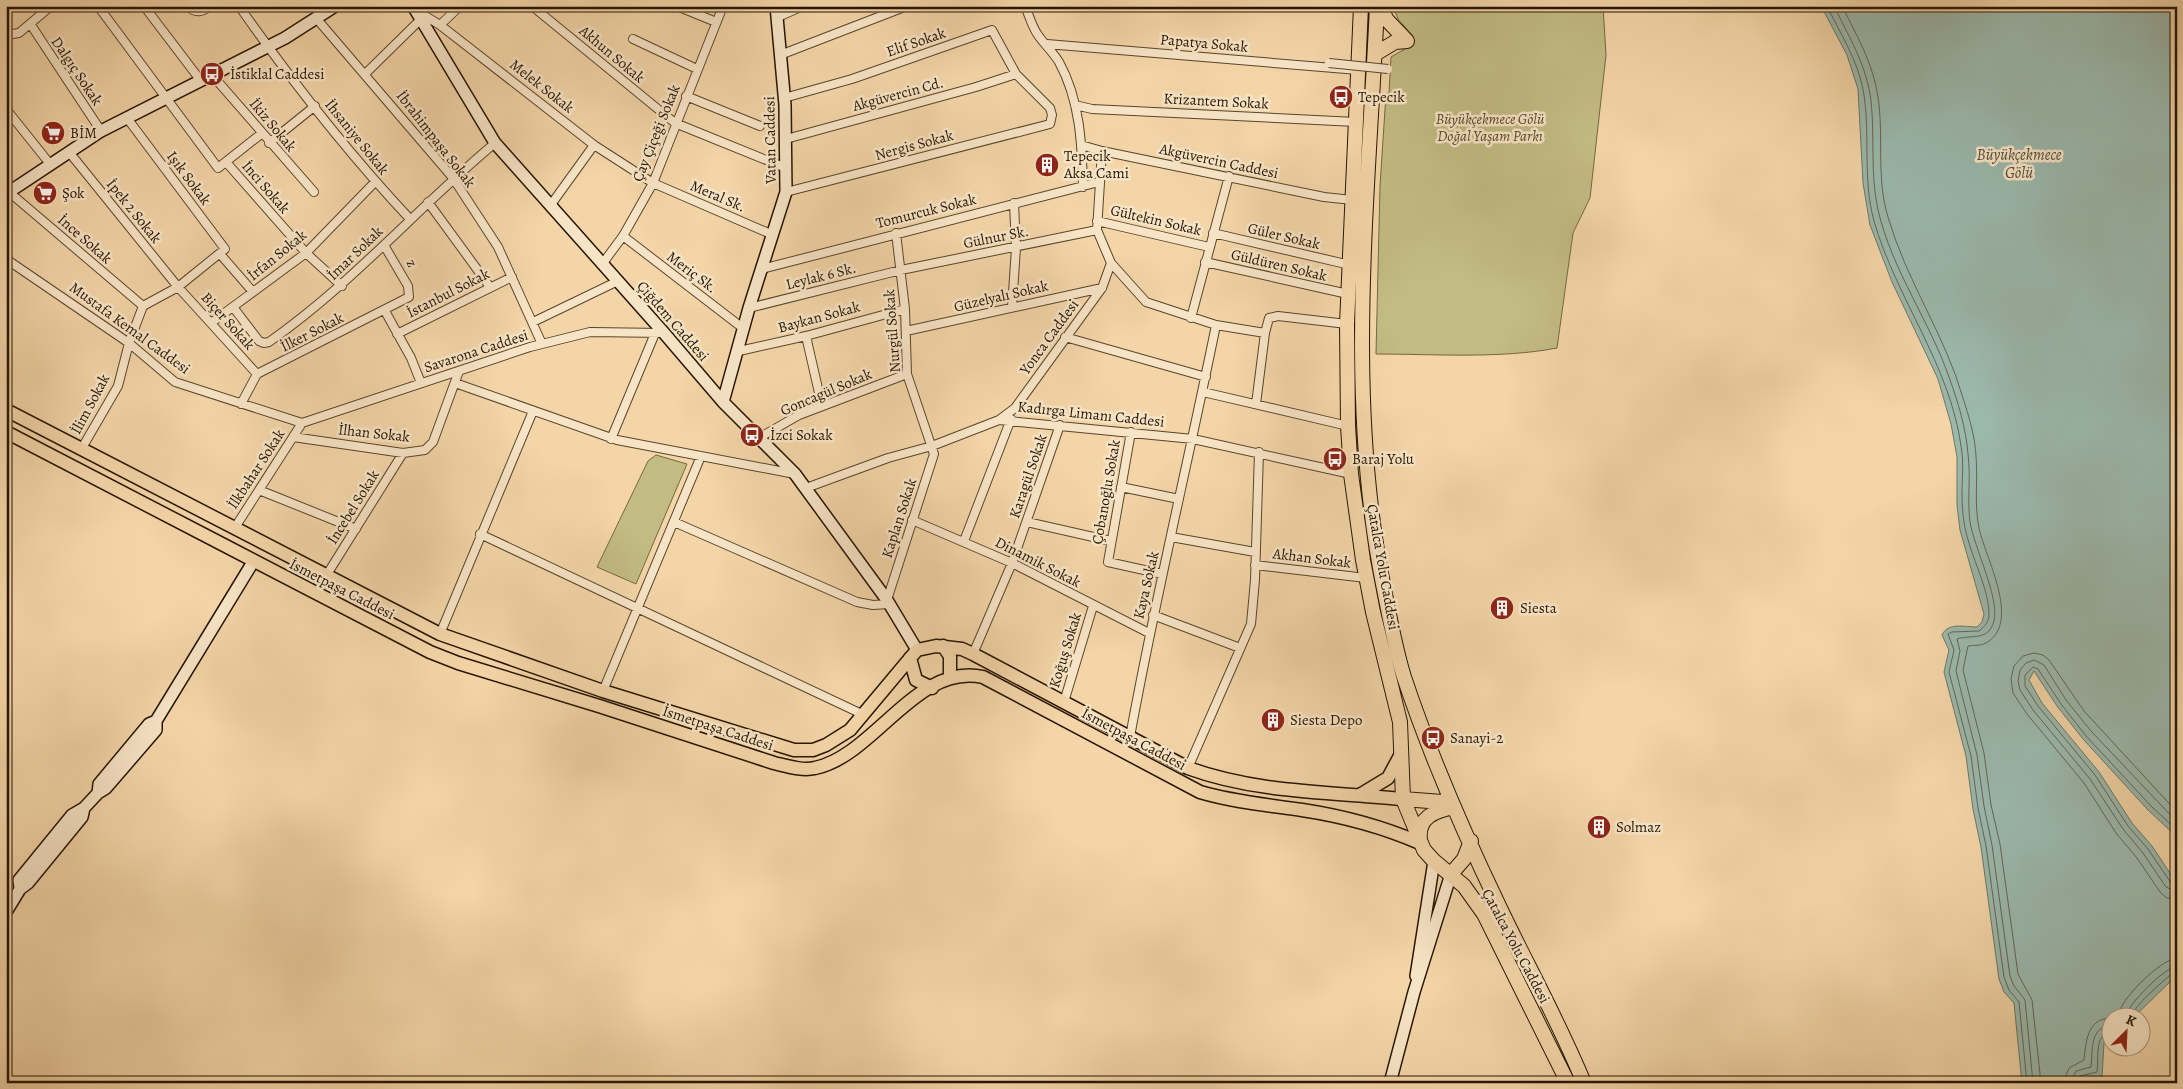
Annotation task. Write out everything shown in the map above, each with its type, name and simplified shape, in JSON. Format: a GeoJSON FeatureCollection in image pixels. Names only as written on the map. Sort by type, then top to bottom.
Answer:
{"type":"FeatureCollection","features":[{"type":"Feature","properties":{"kind":"highway","name":"Çatalca Yolu Caddesi"},"geometry":{"type":"LineString","coordinates":[[1361,6],[1347,324],[1348,426],[1351,474],[1366,578],[1397,706],[1402,736],[1403,799],[1420,843],[1434,861],[1451,874],[1474,899],[1484,914],[1568,1083]]}},
{"type":"Feature","properties":{"kind":"highway","name":"Çatalca Yolu Caddesi"},"geometry":{"type":"LineString","coordinates":[[1378,6],[1362,359],[1364,434],[1375,543],[1394,641],[1424,734],[1454,807],[1498,904],[1584,1083]]}},
{"type":"Feature","properties":{"kind":"highway"},"geometry":{"type":"LineString","coordinates":[[1375,54],[1395,42],[1407,41],[1387,20],[1378,6]]}},
{"type":"Feature","properties":{"kind":"highway"},"geometry":{"type":"LineString","coordinates":[[1403,799],[1442,802],[1454,807]]}},
{"type":"Feature","properties":{"kind":"highway"},"geometry":{"type":"LineString","coordinates":[[1420,843],[1422,824],[1428,816],[1454,807]]}},
{"type":"Feature","properties":{"kind":"highway"},"geometry":{"type":"LineString","coordinates":[[1451,874],[1464,859],[1471,841]]}},
{"type":"Feature","properties":{"kind":"main road","name":"İsmetpaşa Caddesi"},"geometry":{"type":"LineString","coordinates":[[6,410],[440,634],[604,691],[794,750],[813,750],[836,741],[864,715],[913,654],[928,646],[944,646],[973,654],[1188,768],[1226,780],[1304,792],[1403,799]]}},
{"type":"Feature","properties":{"kind":"main road","name":"İsmetpaşa Caddesi"},"geometry":{"type":"LineString","coordinates":[[6,432],[167,513],[253,562],[430,652],[458,663],[774,763],[798,768],[815,768],[851,751],[907,702],[950,678],[963,674],[983,677],[1200,792],[1228,800],[1302,810],[1369,825],[1420,843]]}},
{"type":"Feature","properties":{"kind":"main road"},"geometry":{"type":"LineString","coordinates":[[73,465],[82,448]]}},
{"type":"Feature","properties":{"kind":"main road"},"geometry":{"type":"LineString","coordinates":[[253,562],[264,544]]}},
{"type":"Feature","properties":{"kind":"main road"},"geometry":{"type":"LineString","coordinates":[[430,652],[440,634]]}},
{"type":"Feature","properties":{"kind":"main road"},"geometry":{"type":"LineString","coordinates":[[944,646],[950,656],[950,678]]}},
{"type":"Feature","properties":{"kind":"main road"},"geometry":{"type":"LineString","coordinates":[[913,654],[916,680],[932,688]]}},
{"type":"Feature","properties":{"kind":"main road"},"geometry":{"type":"LineString","coordinates":[[567,696],[572,679]]}},
{"type":"Feature","properties":{"kind":"main road"},"geometry":{"type":"LineString","coordinates":[[725,748],[731,732]]}},
{"type":"Feature","properties":{"kind":"main road"},"geometry":{"type":"LineString","coordinates":[[1131,756],[1134,739]]}},
{"type":"Feature","properties":{"kind":"main road"},"geometry":{"type":"LineString","coordinates":[[1360,795],[1388,778],[1402,754]]}},
{"type":"Feature","properties":{"kind":"main road"},"geometry":{"type":"LineString","coordinates":[[1302,810],[1304,792]]}},
{"type":"Feature","properties":{"kind":"street"},"geometry":{"type":"LineString","coordinates":[[6,35],[19,33],[30,26],[51,6]]}},
{"type":"Feature","properties":{"kind":"street","name":"İnci Sokak"},"geometry":{"type":"LineString","coordinates":[[98,6],[218,168],[226,162],[306,253],[342,286]]}},
{"type":"Feature","properties":{"kind":"street"},"geometry":{"type":"LineString","coordinates":[[144,6],[201,81]]}},
{"type":"Feature","properties":{"kind":"street"},"geometry":{"type":"LineString","coordinates":[[188,6],[191,10],[197,12],[210,6]]}},
{"type":"Feature","properties":{"kind":"street","name":"İhsaniye Sokak"},"geometry":{"type":"LineString","coordinates":[[239,6],[267,46],[314,106],[375,182],[410,220]]}},
{"type":"Feature","properties":{"kind":"street"},"geometry":{"type":"LineString","coordinates":[[440,25],[460,6]]}},
{"type":"Feature","properties":{"kind":"street","name":"Akhun Sokak"},"geometry":{"type":"LineString","coordinates":[[532,6],[675,123],[786,168]]}},
{"type":"Feature","properties":{"kind":"street"},"geometry":{"type":"LineString","coordinates":[[676,6],[716,22]]}},
{"type":"Feature","properties":{"kind":"street","name":"Çay Çiçeği Sokak"},"geometry":{"type":"LineString","coordinates":[[603,264],[623,236],[653,183],[675,123],[723,6]]}},
{"type":"Feature","properties":{"kind":"street"},"geometry":{"type":"LineString","coordinates":[[777,12],[803,6]]}},
{"type":"Feature","properties":{"kind":"street"},"geometry":{"type":"LineString","coordinates":[[780,55],[907,6]]}},
{"type":"Feature","properties":{"kind":"street"},"geometry":{"type":"LineString","coordinates":[[1025,6],[1038,35],[1047,44],[1068,81],[1075,105],[1081,145],[1083,187]]}},
{"type":"Feature","properties":{"kind":"street"},"geometry":{"type":"LineString","coordinates":[[8,193],[101,131],[213,76],[316,18],[329,8]]}},
{"type":"Feature","properties":{"kind":"street"},"geometry":{"type":"LineString","coordinates":[[366,74],[416,12]]}},
{"type":"Feature","properties":{"kind":"street","name":"Melek Sokak"},"geometry":{"type":"LineString","coordinates":[[416,12],[440,25],[594,145],[653,183]]}},
{"type":"Feature","properties":{"kind":"street","name":"Çiğdem Caddesi"},"geometry":{"type":"LineString","coordinates":[[416,12],[494,143],[603,264],[660,332],[723,402],[757,439],[795,474],[888,602],[913,654]]}},
{"type":"Feature","properties":{"kind":"street","name":"Vatan Caddesi"},"geometry":{"type":"LineString","coordinates":[[723,402],[739,351],[749,308],[786,192],[784,98],[777,12]]}},
{"type":"Feature","properties":{"kind":"street","name":"İbrahimpaşa Sokak"},"geometry":{"type":"LineString","coordinates":[[316,18],[366,74],[453,178],[498,247],[542,344]]}},
{"type":"Feature","properties":{"kind":"street","name":"Dalgıç Sokak"},"geometry":{"type":"LineString","coordinates":[[30,26],[101,131]]}},
{"type":"Feature","properties":{"kind":"street","name":"Elif Sokak"},"geometry":{"type":"LineString","coordinates":[[784,98],[852,79],[992,30],[1016,74],[1050,108],[1052,115],[1050,124]]}},
{"type":"Feature","properties":{"kind":"street"},"geometry":{"type":"LineString","coordinates":[[634,39],[697,70]]}},
{"type":"Feature","properties":{"kind":"street","name":"Papatya Sokak"},"geometry":{"type":"LineString","coordinates":[[1047,44],[1358,70]]}},
{"type":"Feature","properties":{"kind":"street"},"geometry":{"type":"LineString","coordinates":[[1329,63],[1388,69]]}},
{"type":"Feature","properties":{"kind":"street","name":"Akgüvercin Cd."},"geometry":{"type":"LineString","coordinates":[[786,139],[976,87],[1016,74]]}},
{"type":"Feature","properties":{"kind":"street","name":"İkiz Sokak"},"geometry":{"type":"LineString","coordinates":[[213,76],[261,134],[314,192]]}},
{"type":"Feature","properties":{"kind":"street"},"geometry":{"type":"LineString","coordinates":[[686,96],[760,126]]}},
{"type":"Feature","properties":{"kind":"street","name":"Krizantem Sokak"},"geometry":{"type":"LineString","coordinates":[[1075,105],[1092,109],[1356,122]]}},
{"type":"Feature","properties":{"kind":"street"},"geometry":{"type":"LineString","coordinates":[[269,143],[314,106]]}},
{"type":"Feature","properties":{"kind":"street"},"geometry":{"type":"LineString","coordinates":[[6,109],[50,164]]}},
{"type":"Feature","properties":{"kind":"street","name":"Işık Sokak"},"geometry":{"type":"LineString","coordinates":[[127,118],[224,249],[220,254],[252,292]]}},
{"type":"Feature","properties":{"kind":"street","name":"Nergis Sokak"},"geometry":{"type":"LineString","coordinates":[[786,192],[1050,124]]}},
{"type":"Feature","properties":{"kind":"street"},"geometry":{"type":"LineString","coordinates":[[226,162],[261,134]]}},
{"type":"Feature","properties":{"kind":"street","name":"İmar Sokak"},"geometry":{"type":"LineString","coordinates":[[233,307],[254,335],[264,344],[291,326],[342,286],[453,178],[494,143]]}},
{"type":"Feature","properties":{"kind":"street"},"geometry":{"type":"LineString","coordinates":[[550,206],[594,145]]}},
{"type":"Feature","properties":{"kind":"street","name":"Akgüvercin Caddesi"},"geometry":{"type":"LineString","coordinates":[[1081,145],[1324,197],[1352,200]]}},
{"type":"Feature","properties":{"kind":"street"},"geometry":{"type":"LineString","coordinates":[[1102,151],[1097,230],[1111,263],[1146,302],[1216,326],[1265,333]]}},
{"type":"Feature","properties":{"kind":"street","name":"İpek 2 Sokak"},"geometry":{"type":"LineString","coordinates":[[68,152],[178,286]]}},
{"type":"Feature","properties":{"kind":"street"},"geometry":{"type":"LineString","coordinates":[[1191,318],[1208,247],[1229,176]]}},
{"type":"Feature","properties":{"kind":"street","name":"İrfan Sokak"},"geometry":{"type":"LineString","coordinates":[[211,323],[306,253],[375,182]]}},
{"type":"Feature","properties":{"kind":"street","name":"Tomurcuk Sokak"},"geometry":{"type":"LineString","coordinates":[[762,269],[1099,182]]}},
{"type":"Feature","properties":{"kind":"street","name":"Meral Sk."},"geometry":{"type":"LineString","coordinates":[[653,183],[773,235]]}},
{"type":"Feature","properties":{"kind":"street","name":"İnce Sokak"},"geometry":{"type":"LineString","coordinates":[[8,193],[143,306]]}},
{"type":"Feature","properties":{"kind":"street"},"geometry":{"type":"LineString","coordinates":[[428,202],[490,287]]}},
{"type":"Feature","properties":{"kind":"street"},"geometry":{"type":"LineString","coordinates":[[1012,307],[1016,248],[1014,203]]}},
{"type":"Feature","properties":{"kind":"street","name":"Gültekin Sokak"},"geometry":{"type":"LineString","coordinates":[[1097,221],[1208,247]]}},
{"type":"Feature","properties":{"kind":"street","name":"Gülnur Sk."},"geometry":{"type":"LineString","coordinates":[[901,270],[1097,230]]}},
{"type":"Feature","properties":{"kind":"street","name":"Nurgül Sokak"},"geometry":{"type":"LineString","coordinates":[[896,233],[906,309],[907,374],[932,446]]}},
{"type":"Feature","properties":{"kind":"street","name":"Güler Sokak"},"geometry":{"type":"LineString","coordinates":[[1213,234],[1350,265]]}},
{"type":"Feature","properties":{"kind":"street","name":"Meriç Sk."},"geometry":{"type":"LineString","coordinates":[[623,236],[744,329]]}},
{"type":"Feature","properties":{"kind":"street","name":"z"},"geometry":{"type":"LineString","coordinates":[[384,244],[408,286],[409,297]]}},
{"type":"Feature","properties":{"kind":"street"},"geometry":{"type":"LineString","coordinates":[[143,306],[178,286],[220,254]]}},
{"type":"Feature","properties":{"kind":"street","name":"Mustafa Kemal Caddesi"},"geometry":{"type":"LineString","coordinates":[[6,258],[129,343],[175,382],[302,423]]}},
{"type":"Feature","properties":{"kind":"street","name":"Güldüren Sokak"},"geometry":{"type":"LineString","coordinates":[[1205,262],[1348,294]]}},
{"type":"Feature","properties":{"kind":"street","name":"Yonca Caddesi"},"geometry":{"type":"LineString","coordinates":[[999,420],[1015,408],[1102,288],[1111,263]]}},
{"type":"Feature","properties":{"kind":"street","name":"Leylak 6 Sk."},"geometry":{"type":"LineString","coordinates":[[749,308],[901,270]]}},
{"type":"Feature","properties":{"kind":"street","name":"İstanbul Sokak"},"geometry":{"type":"LineString","coordinates":[[397,334],[512,277]]}},
{"type":"Feature","properties":{"kind":"street"},"geometry":{"type":"LineString","coordinates":[[533,322],[618,281]]}},
{"type":"Feature","properties":{"kind":"street","name":"Biçer Sokak"},"geometry":{"type":"LineString","coordinates":[[178,286],[257,374]]}},
{"type":"Feature","properties":{"kind":"street","name":"Güzelyalı Sokak"},"geometry":{"type":"LineString","coordinates":[[906,332],[1102,288]]}},
{"type":"Feature","properties":{"kind":"street","name":"İlker Sokak"},"geometry":{"type":"LineString","coordinates":[[257,374],[409,297]]}},
{"type":"Feature","properties":{"kind":"street","name":"İlim Sokak"},"geometry":{"type":"LineString","coordinates":[[82,448],[118,386],[129,343],[143,306]]}},
{"type":"Feature","properties":{"kind":"street","name":"Baykan Sokak"},"geometry":{"type":"LineString","coordinates":[[739,351],[806,336],[906,309]]}},
{"type":"Feature","properties":{"kind":"street"},"geometry":{"type":"LineString","coordinates":[[385,310],[411,358],[421,383]]}},
{"type":"Feature","properties":{"kind":"street"},"geometry":{"type":"LineString","coordinates":[[1256,404],[1265,333],[1269,318],[1278,316],[1347,324]]}},
{"type":"Feature","properties":{"kind":"street","name":"Kaya Sokak"},"geometry":{"type":"LineString","coordinates":[[1134,739],[1149,633],[1180,499],[1216,326]]}},
{"type":"Feature","properties":{"kind":"street","name":"Savarona Caddesi"},"geometry":{"type":"LineString","coordinates":[[302,423],[542,344],[590,332],[660,332]]}},
{"type":"Feature","properties":{"kind":"street"},"geometry":{"type":"LineString","coordinates":[[611,439],[660,332]]}},
{"type":"Feature","properties":{"kind":"street"},"geometry":{"type":"LineString","coordinates":[[806,336],[822,406]]}},
{"type":"Feature","properties":{"kind":"street"},"geometry":{"type":"LineString","coordinates":[[1065,337],[1206,377]]}},
{"type":"Feature","properties":{"kind":"street","name":"İlhan Sokak"},"geometry":{"type":"LineString","coordinates":[[293,437],[402,453],[425,450],[433,442],[459,370]]}},
{"type":"Feature","properties":{"kind":"street"},"geometry":{"type":"LineString","coordinates":[[241,404],[257,374]]}},
{"type":"Feature","properties":{"kind":"street","name":"Goncagül Sokak"},"geometry":{"type":"LineString","coordinates":[[757,439],[799,415],[907,374]]}},
{"type":"Feature","properties":{"kind":"street"},"geometry":{"type":"LineString","coordinates":[[455,383],[611,439],[795,474]]}},
{"type":"Feature","properties":{"kind":"street"},"geometry":{"type":"LineString","coordinates":[[1203,392],[1348,426]]}},
{"type":"Feature","properties":{"kind":"street"},"geometry":{"type":"LineString","coordinates":[[440,634],[480,534],[533,411]]}},
{"type":"Feature","properties":{"kind":"street","name":"Kadırga Limanı Caddesi"},"geometry":{"type":"LineString","coordinates":[[806,488],[888,458],[932,446],[999,420],[1193,439],[1259,452],[1351,474]]}},
{"type":"Feature","properties":{"kind":"street"},"geometry":{"type":"LineString","coordinates":[[964,541],[1011,420]]}},
{"type":"Feature","properties":{"kind":"street","name":"İlkbahar Sokak"},"geometry":{"type":"LineString","coordinates":[[234,529],[302,423]]}},
{"type":"Feature","properties":{"kind":"street","name":"Karagül Sokak"},"geometry":{"type":"LineString","coordinates":[[973,654],[1012,563],[1060,425]]}},
{"type":"Feature","properties":{"kind":"street","name":"Çobanoğlu Sokak"},"geometry":{"type":"LineString","coordinates":[[1131,432],[1108,562],[1162,574]]}},
{"type":"Feature","properties":{"kind":"street","name":"Kaplan Sokak"},"geometry":{"type":"LineString","coordinates":[[888,602],[934,454],[932,446]]}},
{"type":"Feature","properties":{"kind":"street"},"geometry":{"type":"LineString","coordinates":[[1188,768],[1251,624],[1259,452]]}},
{"type":"Feature","properties":{"kind":"street","name":"İncebel Sokak"},"geometry":{"type":"LineString","coordinates":[[326,576],[402,453]]}},
{"type":"Feature","properties":{"kind":"street"},"geometry":{"type":"LineString","coordinates":[[604,691],[701,456]]}},
{"type":"Feature","properties":{"kind":"street"},"geometry":{"type":"LineString","coordinates":[[1121,487],[1180,499]]}},
{"type":"Feature","properties":{"kind":"street"},"geometry":{"type":"LineString","coordinates":[[259,490],[356,529]]}},
{"type":"Feature","properties":{"kind":"street","name":"Dinamik Sokak"},"geometry":{"type":"LineString","coordinates":[[912,520],[1012,563],[1149,633]]}},
{"type":"Feature","properties":{"kind":"street"},"geometry":{"type":"LineString","coordinates":[[674,522],[857,602],[873,605],[888,602]]}},
{"type":"Feature","properties":{"kind":"street"},"geometry":{"type":"LineString","coordinates":[[1027,522],[1111,541]]}},
{"type":"Feature","properties":{"kind":"street"},"geometry":{"type":"LineString","coordinates":[[480,534],[864,715]]}},
{"type":"Feature","properties":{"kind":"street","name":"Akhan Sokak"},"geometry":{"type":"LineString","coordinates":[[1171,537],[1255,552]]}},
{"type":"Feature","properties":{"kind":"street"},"geometry":{"type":"LineString","coordinates":[[6,912],[20,889],[28,883],[82,818],[84,808],[98,793],[106,788],[156,730],[156,721],[253,562]]}},
{"type":"Feature","properties":{"kind":"street","name":"Akhan Sokak"},"geometry":{"type":"LineString","coordinates":[[1255,565],[1366,578]]}},
{"type":"Feature","properties":{"kind":"street","name":"Koğuş Sokak"},"geometry":{"type":"LineString","coordinates":[[1064,702],[1093,606]]}},
{"type":"Feature","properties":{"kind":"street"},"geometry":{"type":"LineString","coordinates":[[1153,615],[1240,648]]}},
{"type":"Feature","properties":{"kind":"street"},"geometry":{"type":"LineString","coordinates":[[1414,992],[1434,861]]}},
{"type":"Feature","properties":{"kind":"street"},"geometry":{"type":"LineString","coordinates":[[1390,1083],[1414,992],[1451,874]]}},
{"type":"Feature","properties":{"kind":"green space","name":"Büyükçekmece Gölü Doğal Yaşam Parkı"},"geometry":{"type":"Polygon","coordinates":[[[1393,6],[1603,6],[1606,55],[1590,198],[1573,233],[1557,348],[1490,355],[1376,354],[1380,186],[1386,94],[1389,93],[1391,57],[1405,49],[1413,36],[1398,19],[1393,6]]]}},
{"type":"Feature","properties":{"kind":"green space"},"geometry":{"type":"Polygon","coordinates":[[[656,455],[687,464],[636,584],[597,567],[648,461],[656,455]]]}},
{"type":"Feature","properties":{"kind":"water","name":"Büyükçekmece Gölü"},"geometry":{"type":"Polygon","coordinates":[[[1821,6],[2177,6],[2177,837],[2148,810],[2083,739],[2057,706],[2034,671],[2029,680],[2042,703],[2099,772],[2132,823],[2152,846],[2177,885],[2177,975],[2145,1006],[2100,1006],[2100,1056],[2103,1056],[2102,1077],[2070,1083],[2022,1083],[2014,1003],[2004,992],[1999,979],[1981,847],[1973,809],[1966,756],[1944,672],[1949,650],[1942,635],[1948,628],[1957,626],[1977,627],[1982,622],[1984,614],[1960,530],[1957,505],[1957,457],[1951,424],[1938,379],[1892,282],[1870,225],[1863,183],[1858,89],[1847,55],[1821,6]]]}},
{"type":"Feature","properties":{"kind":"place","name":"İstiklal Caddesi"},"geometry":{"type":"Point","coordinates":[212,74]}},
{"type":"Feature","properties":{"kind":"place","name":"Tepecik"},"geometry":{"type":"Point","coordinates":[1341,97]}},
{"type":"Feature","properties":{"kind":"place","name":"BİM"},"geometry":{"type":"Point","coordinates":[53,133]}},
{"type":"Feature","properties":{"kind":"place","name":"Tepecik Aksa Cami"},"geometry":{"type":"Point","coordinates":[1047,165]}},
{"type":"Feature","properties":{"kind":"place","name":"Şok"},"geometry":{"type":"Point","coordinates":[45,193]}},
{"type":"Feature","properties":{"kind":"place","name":"İzci Sokak"},"geometry":{"type":"Point","coordinates":[752,435]}},
{"type":"Feature","properties":{"kind":"place","name":"Baraj Yolu"},"geometry":{"type":"Point","coordinates":[1335,459]}},
{"type":"Feature","properties":{"kind":"place","name":"Siesta"},"geometry":{"type":"Point","coordinates":[1502,608]}},
{"type":"Feature","properties":{"kind":"place","name":"Siesta Depo"},"geometry":{"type":"Point","coordinates":[1273,720]}},
{"type":"Feature","properties":{"kind":"place","name":"Sanayi-2"},"geometry":{"type":"Point","coordinates":[1433,738]}},
{"type":"Feature","properties":{"kind":"place","name":"Solmaz"},"geometry":{"type":"Point","coordinates":[1599,827]}}]}
